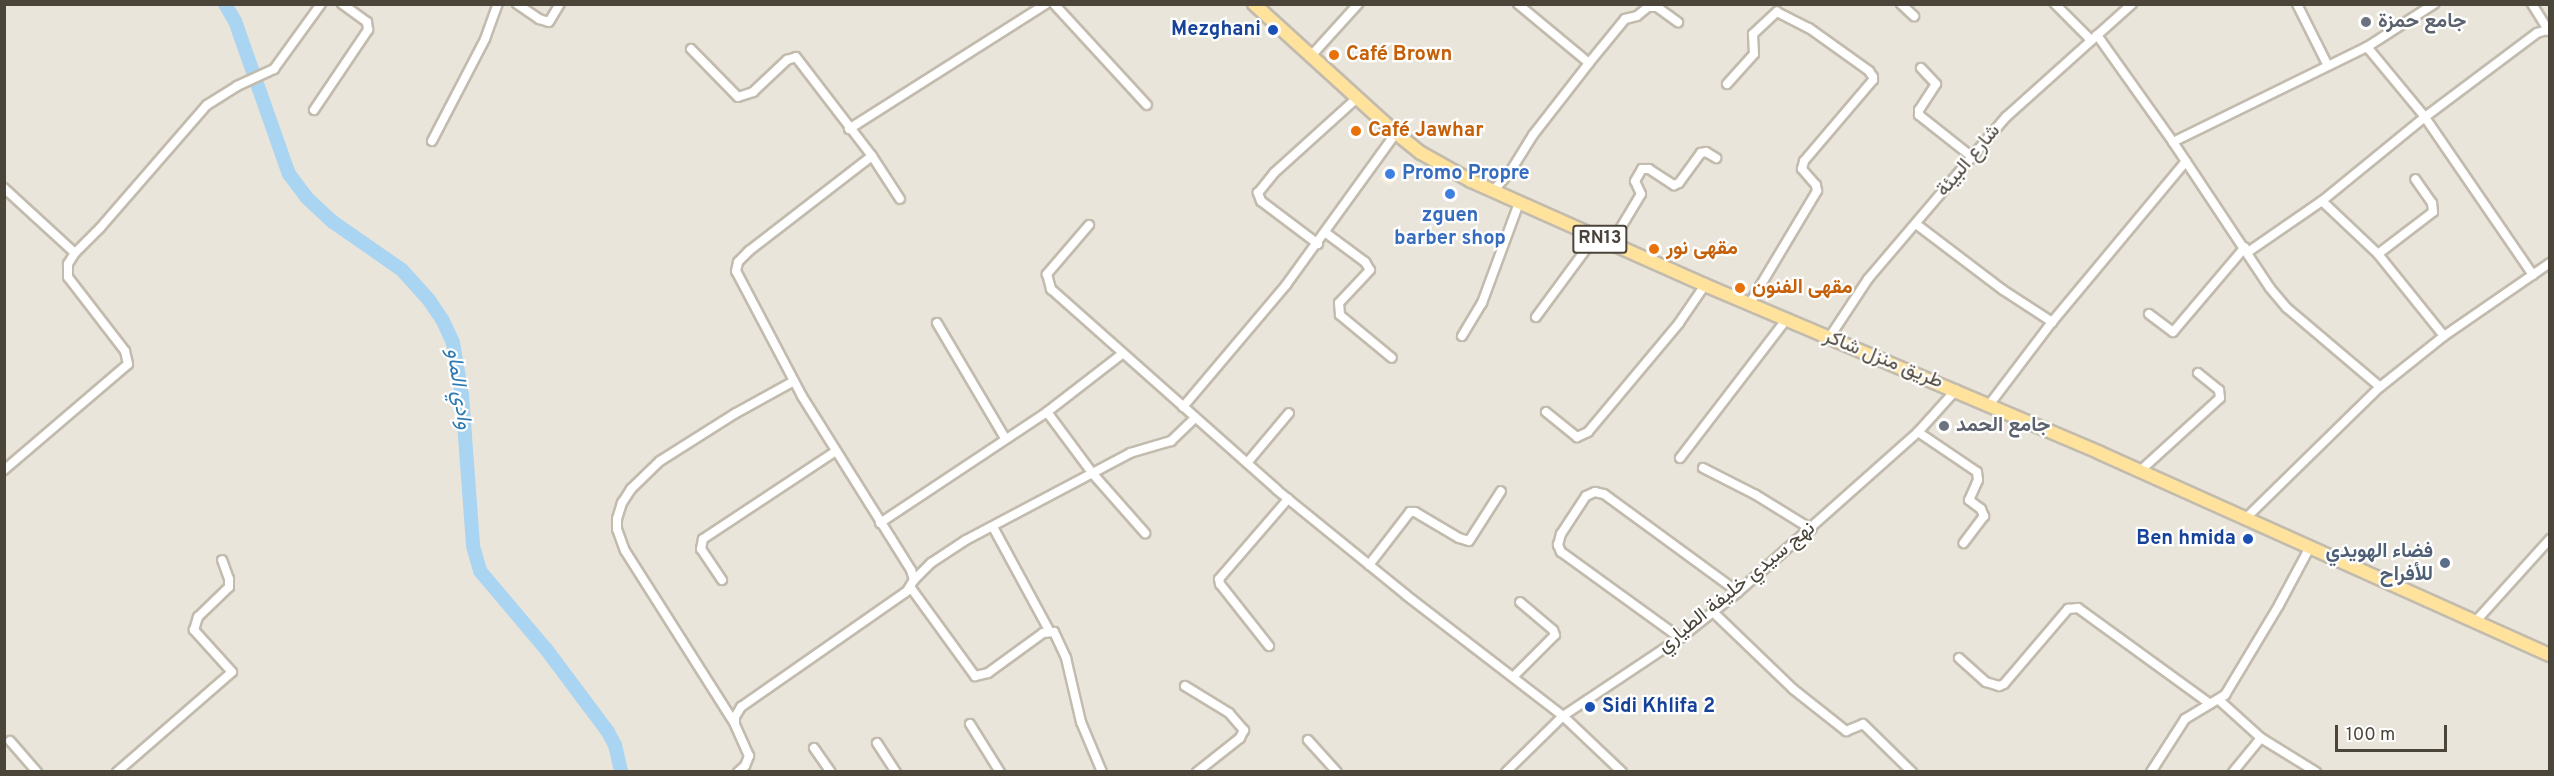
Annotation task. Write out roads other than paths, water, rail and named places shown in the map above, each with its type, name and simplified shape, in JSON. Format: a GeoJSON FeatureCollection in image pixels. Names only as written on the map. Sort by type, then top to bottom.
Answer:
{"type":"FeatureCollection","features":[{"type":"Feature","properties":{"kind":"main road","name":"طريق منزل شاكر"},"geometry":{"type":"LineString","coordinates":[[1254,4],[1356,99],[1396,133],[1445,168],[1705,285],[1956,390],[2140,471],[2550,656]]}},
{"type":"Feature","properties":{"kind":"street"},"geometry":{"type":"LineString","coordinates":[[4,470],[128,364],[125,351],[68,277],[68,264],[75,253],[100,228],[207,105],[237,86],[274,69],[321,4]]}},
{"type":"Feature","properties":{"kind":"street"},"geometry":{"type":"LineString","coordinates":[[314,110],[369,28],[367,22],[342,4]]}},
{"type":"Feature","properties":{"kind":"street"},"geometry":{"type":"LineString","coordinates":[[432,141],[485,39],[498,4]]}},
{"type":"Feature","properties":{"kind":"street"},"geometry":{"type":"LineString","coordinates":[[517,4],[547,22],[552,20],[560,4]]}},
{"type":"Feature","properties":{"kind":"street"},"geometry":{"type":"LineString","coordinates":[[849,129],[1046,4]]}},
{"type":"Feature","properties":{"kind":"street"},"geometry":{"type":"LineString","coordinates":[[1054,4],[1147,105]]}},
{"type":"Feature","properties":{"kind":"street"},"geometry":{"type":"LineString","coordinates":[[1310,57],[1358,4]]}},
{"type":"Feature","properties":{"kind":"street"},"geometry":{"type":"LineString","coordinates":[[1518,4],[1589,63]]}},
{"type":"Feature","properties":{"kind":"street"},"geometry":{"type":"LineString","coordinates":[[1901,4],[1914,16]]}},
{"type":"Feature","properties":{"kind":"street"},"geometry":{"type":"LineString","coordinates":[[2055,4],[2094,38],[2173,142],[2247,250],[2270,288],[2288,308],[2380,387]]}},
{"type":"Feature","properties":{"kind":"street","name":"شارع البيئة"},"geometry":{"type":"LineString","coordinates":[[1829,338],[1868,279],[2011,112],[2132,4]]}},
{"type":"Feature","properties":{"kind":"street"},"geometry":{"type":"LineString","coordinates":[[2297,4],[2328,66]]}},
{"type":"Feature","properties":{"kind":"street"},"geometry":{"type":"LineString","coordinates":[[2173,142],[2367,47],[2433,4]]}},
{"type":"Feature","properties":{"kind":"street"},"geometry":{"type":"LineString","coordinates":[[2149,314],[2174,332],[2247,250],[2322,201],[2425,117],[2537,33],[2549,30],[2532,4]]}},
{"type":"Feature","properties":{"kind":"street"},"geometry":{"type":"LineString","coordinates":[[1493,191],[1510,172],[1533,135],[1625,19],[1637,16],[1648,7],[1657,7],[1678,22]]}},
{"type":"Feature","properties":{"kind":"street"},"geometry":{"type":"LineString","coordinates":[[1727,84],[1754,54],[1753,34],[1777,12],[1809,28],[1873,76],[1873,80],[1804,161],[1802,169],[1816,185],[1817,191],[1750,303]]}},
{"type":"Feature","properties":{"kind":"street"},"geometry":{"type":"LineString","coordinates":[[2367,47],[2425,117],[2533,275]]}},
{"type":"Feature","properties":{"kind":"street"},"geometry":{"type":"LineString","coordinates":[[692,48],[738,97],[753,92],[787,60],[796,57],[849,129],[872,156],[900,199]]}},
{"type":"Feature","properties":{"kind":"street"},"geometry":{"type":"LineString","coordinates":[[1921,68],[1936,84],[1919,110],[1919,115],[1972,157]]}},
{"type":"Feature","properties":{"kind":"street"},"geometry":{"type":"LineString","coordinates":[[1318,244],[1261,201],[1258,193],[1274,173],[1356,99]]}},
{"type":"Feature","properties":{"kind":"street"},"geometry":{"type":"LineString","coordinates":[[1183,407],[1318,244],[1361,178],[1396,133]]}},
{"type":"Feature","properties":{"kind":"street"},"geometry":{"type":"LineString","coordinates":[[1611,244],[1641,194],[1635,181],[1642,169],[1649,169],[1674,185],[1680,183],[1701,153],[1706,152],[1716,158]]}},
{"type":"Feature","properties":{"kind":"street"},"geometry":{"type":"LineString","coordinates":[[872,156],[749,251],[736,266],[737,276],[794,381],[911,570],[913,584],[975,676],[988,673],[1043,633],[1054,632],[1060,640],[1081,722],[1102,771]]}},
{"type":"Feature","properties":{"kind":"street"},"geometry":{"type":"LineString","coordinates":[[1989,405],[2052,322],[2186,161]]}},
{"type":"Feature","properties":{"kind":"street"},"geometry":{"type":"LineString","coordinates":[[2378,254],[2433,212],[2432,202],[2415,179]]}},
{"type":"Feature","properties":{"kind":"street"},"geometry":{"type":"LineString","coordinates":[[4,188],[75,253]]}},
{"type":"Feature","properties":{"kind":"street"},"geometry":{"type":"LineString","coordinates":[[2322,201],[2378,254],[2444,336]]}},
{"type":"Feature","properties":{"kind":"street"},"geometry":{"type":"LineString","coordinates":[[1462,336],[1482,303],[1519,203]]}},
{"type":"Feature","properties":{"kind":"street"},"geometry":{"type":"LineString","coordinates":[[1916,224],[2003,290],[2052,322]]}},
{"type":"Feature","properties":{"kind":"street"},"geometry":{"type":"LineString","coordinates":[[1089,225],[1047,274],[1047,282],[1051,289],[1288,499],[1563,716],[1622,771]]}},
{"type":"Feature","properties":{"kind":"street"},"geometry":{"type":"LineString","coordinates":[[1326,233],[1369,268],[1339,303],[1340,315],[1392,358]]}},
{"type":"Feature","properties":{"kind":"street"},"geometry":{"type":"LineString","coordinates":[[1536,317],[1595,237]]}},
{"type":"Feature","properties":{"kind":"street"},"geometry":{"type":"LineString","coordinates":[[2245,519],[2380,387],[2444,336],[2550,263]]}},
{"type":"Feature","properties":{"kind":"street"},"geometry":{"type":"LineString","coordinates":[[1546,412],[1577,437],[1588,432],[1679,323],[1705,285]]}},
{"type":"Feature","properties":{"kind":"street"},"geometry":{"type":"LineString","coordinates":[[1680,458],[1786,320]]}},
{"type":"Feature","properties":{"kind":"street"},"geometry":{"type":"LineString","coordinates":[[937,323],[1005,438]]}},
{"type":"Feature","properties":{"kind":"street"},"geometry":{"type":"LineString","coordinates":[[880,523],[1047,412],[1122,354]]}},
{"type":"Feature","properties":{"kind":"street"},"geometry":{"type":"LineString","coordinates":[[2140,471],[2220,398],[2219,390],[2198,373]]}},
{"type":"Feature","properties":{"kind":"street"},"geometry":{"type":"LineString","coordinates":[[738,771],[747,762],[750,752],[735,724],[625,551],[617,529],[617,519],[622,503],[631,489],[660,461],[736,413],[794,381]]}},
{"type":"Feature","properties":{"kind":"street","name":"نهج سيدي خليفة الطياري"},"geometry":{"type":"LineString","coordinates":[[1506,771],[1563,716],[1680,638],[1738,592],[1918,432],[1956,390]]}},
{"type":"Feature","properties":{"kind":"street"},"geometry":{"type":"LineString","coordinates":[[1047,412],[1093,474],[1145,533]]}},
{"type":"Feature","properties":{"kind":"street"},"geometry":{"type":"LineString","coordinates":[[1247,463],[1288,413]]}},
{"type":"Feature","properties":{"kind":"street"},"geometry":{"type":"LineString","coordinates":[[735,724],[735,717],[741,707],[913,584],[947,552],[1130,453],[1171,441],[1195,418]]}},
{"type":"Feature","properties":{"kind":"street"},"geometry":{"type":"LineString","coordinates":[[1918,432],[1977,472],[1978,480],[1969,500],[1983,513],[1983,521],[1964,543]]}},
{"type":"Feature","properties":{"kind":"street"},"geometry":{"type":"LineString","coordinates":[[722,580],[701,549],[703,538],[836,451]]}},
{"type":"Feature","properties":{"kind":"street"},"geometry":{"type":"LineString","coordinates":[[1702,468],[1756,495],[1811,529]]}},
{"type":"Feature","properties":{"kind":"street"},"geometry":{"type":"LineString","coordinates":[[1369,565],[1410,512],[1415,512],[1459,538],[1469,541],[1501,491]]}},
{"type":"Feature","properties":{"kind":"street"},"geometry":{"type":"LineString","coordinates":[[1680,638],[1561,552],[1558,545],[1561,534],[1586,496],[1595,492],[1604,494],[1738,592]]}},
{"type":"Feature","properties":{"kind":"street"},"geometry":{"type":"LineString","coordinates":[[1269,646],[1220,584],[1219,579],[1288,499]]}},
{"type":"Feature","properties":{"kind":"street"},"geometry":{"type":"LineString","coordinates":[[993,527],[1050,632]]}},
{"type":"Feature","properties":{"kind":"street"},"geometry":{"type":"LineString","coordinates":[[2475,622],[2550,539]]}},
{"type":"Feature","properties":{"kind":"street"},"geometry":{"type":"LineString","coordinates":[[2151,771],[2185,719],[2225,695],[2279,605],[2310,547]]}},
{"type":"Feature","properties":{"kind":"street"},"geometry":{"type":"LineString","coordinates":[[117,771],[232,672],[194,630],[198,618],[229,587],[229,579],[222,561]]}},
{"type":"Feature","properties":{"kind":"street"},"geometry":{"type":"LineString","coordinates":[[1513,677],[1555,635],[1553,630],[1520,602]]}},
{"type":"Feature","properties":{"kind":"street"},"geometry":{"type":"LineString","coordinates":[[1959,658],[1986,682],[1999,686],[2004,684],[2068,609],[2078,608],[2262,738],[2316,771]]}},
{"type":"Feature","properties":{"kind":"street"},"geometry":{"type":"LineString","coordinates":[[1713,612],[1793,688],[1846,731],[1863,724],[1912,771]]}},
{"type":"Feature","properties":{"kind":"street"},"geometry":{"type":"LineString","coordinates":[[1185,686],[1229,713],[1244,732],[1197,771]]}},
{"type":"Feature","properties":{"kind":"street"},"geometry":{"type":"LineString","coordinates":[[970,724],[1000,771]]}},
{"type":"Feature","properties":{"kind":"street"},"geometry":{"type":"LineString","coordinates":[[2233,771],[2262,738]]}},
{"type":"Feature","properties":{"kind":"street"},"geometry":{"type":"LineString","coordinates":[[1308,740],[1337,771]]}},
{"type":"Feature","properties":{"kind":"street"},"geometry":{"type":"LineString","coordinates":[[10,741],[38,771]]}},
{"type":"Feature","properties":{"kind":"street"},"geometry":{"type":"LineString","coordinates":[[877,743],[896,771]]}},
{"type":"Feature","properties":{"kind":"street"},"geometry":{"type":"LineString","coordinates":[[814,748],[831,771]]}},
{"type":"Feature","properties":{"kind":"waterway","name":"وادي الماو"},"geometry":{"type":"LineString","coordinates":[[225,4],[235,21],[289,174],[307,198],[333,222],[402,270],[429,300],[442,319],[453,343],[462,395],[473,546],[480,571],[546,649],[608,732],[615,745],[621,772]]}},
{"type":"Feature","properties":{"kind":"place","name":"جامع حمزة"},"geometry":{"type":"Point","coordinates":[2366,22]}},
{"type":"Feature","properties":{"kind":"place","name":"Mezghani"},"geometry":{"type":"Point","coordinates":[1273,30]}},
{"type":"Feature","properties":{"kind":"place","name":"Café Brown"},"geometry":{"type":"Point","coordinates":[1334,55]}},
{"type":"Feature","properties":{"kind":"place","name":"Café Jawhar"},"geometry":{"type":"Point","coordinates":[1356,131]}},
{"type":"Feature","properties":{"kind":"place","name":"Promo Propre"},"geometry":{"type":"Point","coordinates":[1390,174]}},
{"type":"Feature","properties":{"kind":"place","name":"zguen barber shop"},"geometry":{"type":"Point","coordinates":[1450,194]}},
{"type":"Feature","properties":{"kind":"place","name":"مقهى نور"},"geometry":{"type":"Point","coordinates":[1654,249]}},
{"type":"Feature","properties":{"kind":"place","name":"مقهى الفنون"},"geometry":{"type":"Point","coordinates":[1740,288]}},
{"type":"Feature","properties":{"kind":"place","name":"جامع الحمد"},"geometry":{"type":"Point","coordinates":[1944,426]}},
{"type":"Feature","properties":{"kind":"place","name":"Ben hmida"},"geometry":{"type":"Point","coordinates":[2248,539]}},
{"type":"Feature","properties":{"kind":"place","name":"فضاء الهويدي للأفراح"},"geometry":{"type":"Point","coordinates":[2445,563]}},
{"type":"Feature","properties":{"kind":"place","name":"Sidi Khlifa 2"},"geometry":{"type":"Point","coordinates":[1590,707]}}]}
